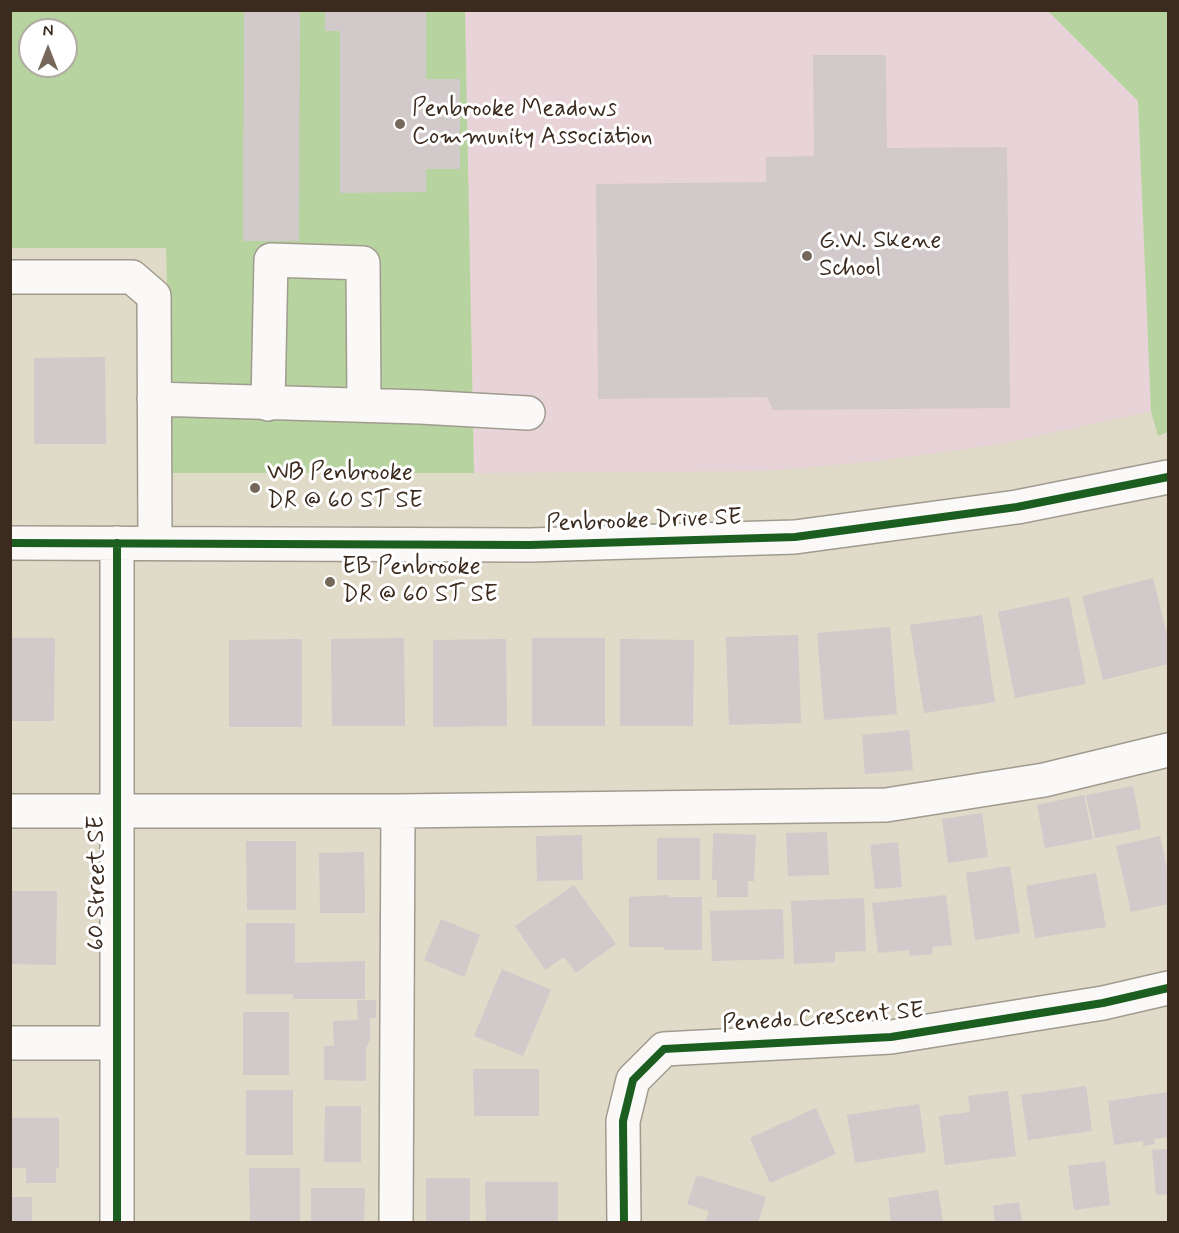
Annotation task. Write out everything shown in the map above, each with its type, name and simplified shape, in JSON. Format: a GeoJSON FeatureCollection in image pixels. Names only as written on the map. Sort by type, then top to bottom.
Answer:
{"type":"FeatureCollection","features":[{"type":"Feature","properties":{"kind":"street"},"geometry":{"type":"LineString","coordinates":[[268,404],[272,260],[363,263],[364,405]]}},
{"type":"Feature","properties":{"kind":"street"},"geometry":{"type":"LineString","coordinates":[[10,277],[132,277],[154,296],[155,543]]}},
{"type":"Feature","properties":{"kind":"street"},"geometry":{"type":"LineString","coordinates":[[154,399],[528,412]]}},
{"type":"Feature","properties":{"kind":"street","name":"Penbrooke Drive SE"},"geometry":{"type":"LineString","coordinates":[[10,543],[530,545],[795,537],[1017,507],[1168,477]]}},
{"type":"Feature","properties":{"kind":"street","name":"60 Street SE"},"geometry":{"type":"LineString","coordinates":[[117,543],[117,1222]]}},
{"type":"Feature","properties":{"kind":"street"},"geometry":{"type":"LineString","coordinates":[[10,811],[398,811],[886,805],[1044,780],[1168,750]]}},
{"type":"Feature","properties":{"kind":"street"},"geometry":{"type":"LineString","coordinates":[[396,1222],[398,811]]}},
{"type":"Feature","properties":{"kind":"street","name":"Penedo Crescent SE"},"geometry":{"type":"LineString","coordinates":[[624,1222],[623,1121],[630,1090],[633,1080],[664,1049],[891,1037],[1102,1003],[1168,988]]}},
{"type":"Feature","properties":{"kind":"street"},"geometry":{"type":"LineString","coordinates":[[10,1042],[117,1043]]}},
{"type":"Feature","properties":{"kind":"shaded area","name":"G.W. Skene School"},"geometry":{"type":"Polygon","coordinates":[[[465,11],[1048,11],[1138,101],[1151,411],[1001,444],[877,461],[765,471],[474,473],[465,11]]]}},
{"type":"Feature","properties":{"kind":"green space"},"geometry":{"type":"Polygon","coordinates":[[[10,11],[465,11],[474,473],[172,473],[166,248],[11,248],[10,11]]]}},
{"type":"Feature","properties":{"kind":"green space"},"geometry":{"type":"Polygon","coordinates":[[[1048,11],[1168,11],[1168,432],[1158,436],[1151,411],[1138,101],[1048,11]]]}},
{"type":"Feature","properties":{"kind":"building"},"geometry":{"type":"Polygon","coordinates":[[[244,10],[300,10],[299,241],[243,241],[244,10]]]}},
{"type":"Feature","properties":{"kind":"building","name":"Penbrooke Meadows Community Association"},"geometry":{"type":"Polygon","coordinates":[[[325,10],[426,10],[426,79],[460,79],[460,169],[426,169],[426,192],[340,193],[340,31],[325,31],[325,10]]]}},
{"type":"Feature","properties":{"kind":"building"},"geometry":{"type":"Polygon","coordinates":[[[813,55],[886,55],[887,148],[1007,147],[1010,408],[773,410],[767,397],[598,399],[596,184],[766,182],[766,157],[814,156],[813,55]]]}},
{"type":"Feature","properties":{"kind":"building"},"geometry":{"type":"Polygon","coordinates":[[[105,357],[106,444],[34,444],[34,358],[105,357]]]}},
{"type":"Feature","properties":{"kind":"building"},"geometry":{"type":"Polygon","coordinates":[[[1153,578],[1166,631],[1168,631],[1168,664],[1103,680],[1082,596],[1153,578]]]}},
{"type":"Feature","properties":{"kind":"building"},"geometry":{"type":"Polygon","coordinates":[[[1069,597],[1086,684],[1015,698],[998,612],[1069,597]]]}},
{"type":"Feature","properties":{"kind":"building"},"geometry":{"type":"Polygon","coordinates":[[[982,615],[995,702],[924,713],[910,625],[982,615]]]}},
{"type":"Feature","properties":{"kind":"building"},"geometry":{"type":"Polygon","coordinates":[[[890,627],[897,714],[824,720],[817,633],[890,627]]]}},
{"type":"Feature","properties":{"kind":"building"},"geometry":{"type":"Polygon","coordinates":[[[798,635],[801,723],[729,725],[726,637],[798,635]]]}},
{"type":"Feature","properties":{"kind":"building"},"geometry":{"type":"Polygon","coordinates":[[[10,638],[55,638],[54,721],[10,721],[10,638]]]}},
{"type":"Feature","properties":{"kind":"building"},"geometry":{"type":"Polygon","coordinates":[[[404,638],[405,726],[332,726],[331,639],[404,638]]]}},
{"type":"Feature","properties":{"kind":"building"},"geometry":{"type":"Polygon","coordinates":[[[532,638],[605,638],[605,726],[532,726],[532,638]]]}},
{"type":"Feature","properties":{"kind":"building"},"geometry":{"type":"Polygon","coordinates":[[[302,639],[302,727],[229,727],[229,640],[302,639]]]}},
{"type":"Feature","properties":{"kind":"building"},"geometry":{"type":"Polygon","coordinates":[[[506,639],[507,726],[433,727],[433,640],[506,639]]]}},
{"type":"Feature","properties":{"kind":"building"},"geometry":{"type":"Polygon","coordinates":[[[620,639],[694,640],[693,726],[620,726],[620,639]]]}},
{"type":"Feature","properties":{"kind":"building"},"geometry":{"type":"Polygon","coordinates":[[[909,730],[913,770],[865,774],[862,735],[909,730]]]}},
{"type":"Feature","properties":{"kind":"building"},"geometry":{"type":"Polygon","coordinates":[[[1133,786],[1141,829],[1095,838],[1086,795],[1133,786]]]}},
{"type":"Feature","properties":{"kind":"building"},"geometry":{"type":"Polygon","coordinates":[[[1084,795],[1093,839],[1045,848],[1037,805],[1084,795]]]}},
{"type":"Feature","properties":{"kind":"building"},"geometry":{"type":"Polygon","coordinates":[[[982,813],[988,857],[948,863],[942,819],[982,813]]]}},
{"type":"Feature","properties":{"kind":"building"},"geometry":{"type":"Polygon","coordinates":[[[827,832],[829,875],[788,876],[786,833],[827,832]]]}},
{"type":"Feature","properties":{"kind":"building"},"geometry":{"type":"Polygon","coordinates":[[[713,833],[756,835],[754,881],[748,881],[748,897],[717,897],[717,880],[712,880],[713,833]]]}},
{"type":"Feature","properties":{"kind":"building"},"geometry":{"type":"Polygon","coordinates":[[[582,835],[583,880],[537,881],[536,836],[582,835]]]}},
{"type":"Feature","properties":{"kind":"building"},"geometry":{"type":"Polygon","coordinates":[[[1160,836],[1168,873],[1168,904],[1131,912],[1116,846],[1160,836]]]}},
{"type":"Feature","properties":{"kind":"building"},"geometry":{"type":"Polygon","coordinates":[[[657,838],[700,838],[700,880],[657,880],[657,838]]]}},
{"type":"Feature","properties":{"kind":"building"},"geometry":{"type":"Polygon","coordinates":[[[246,841],[296,841],[296,910],[247,910],[246,841]]]}},
{"type":"Feature","properties":{"kind":"building"},"geometry":{"type":"Polygon","coordinates":[[[898,842],[902,887],[875,889],[870,845],[898,842]]]}},
{"type":"Feature","properties":{"kind":"building"},"geometry":{"type":"Polygon","coordinates":[[[364,852],[365,913],[320,913],[319,853],[364,852]]]}},
{"type":"Feature","properties":{"kind":"building"},"geometry":{"type":"Polygon","coordinates":[[[1010,866],[1020,933],[975,940],[966,873],[1010,866]]]}},
{"type":"Feature","properties":{"kind":"building"},"geometry":{"type":"Polygon","coordinates":[[[1096,873],[1106,927],[1035,938],[1026,886],[1096,873]]]}},
{"type":"Feature","properties":{"kind":"building"},"geometry":{"type":"Polygon","coordinates":[[[574,885],[616,944],[576,973],[564,957],[545,970],[515,926],[574,885]]]}},
{"type":"Feature","properties":{"kind":"building"},"geometry":{"type":"Polygon","coordinates":[[[10,891],[57,891],[56,965],[10,964],[10,891]]]}},
{"type":"Feature","properties":{"kind":"building"},"geometry":{"type":"Polygon","coordinates":[[[669,895],[669,897],[702,897],[702,950],[629,947],[629,897],[669,895]]]}},
{"type":"Feature","properties":{"kind":"building"},"geometry":{"type":"Polygon","coordinates":[[[946,895],[952,945],[932,947],[933,954],[910,956],[909,950],[878,953],[872,903],[946,895]]]}},
{"type":"Feature","properties":{"kind":"building"},"geometry":{"type":"Polygon","coordinates":[[[864,898],[866,951],[835,952],[835,962],[794,964],[791,901],[864,898]]]}},
{"type":"Feature","properties":{"kind":"building"},"geometry":{"type":"Polygon","coordinates":[[[783,909],[784,959],[712,961],[710,911],[783,909]]]}},
{"type":"Feature","properties":{"kind":"building"},"geometry":{"type":"Polygon","coordinates":[[[441,919],[480,935],[464,977],[424,960],[441,919]]]}},
{"type":"Feature","properties":{"kind":"building"},"geometry":{"type":"Polygon","coordinates":[[[246,923],[295,923],[295,963],[365,961],[365,999],[293,999],[293,994],[246,994],[246,923]]]}},
{"type":"Feature","properties":{"kind":"building"},"geometry":{"type":"Polygon","coordinates":[[[502,969],[551,990],[523,1056],[474,1036],[502,969]]]}},
{"type":"Feature","properties":{"kind":"building"},"geometry":{"type":"Polygon","coordinates":[[[357,1000],[376,1000],[376,1017],[370,1019],[370,1040],[366,1048],[366,1081],[324,1080],[324,1046],[334,1046],[333,1021],[358,1020],[357,1000]]]}},
{"type":"Feature","properties":{"kind":"building"},"geometry":{"type":"Polygon","coordinates":[[[243,1012],[289,1012],[289,1075],[243,1075],[243,1012]]]}},
{"type":"Feature","properties":{"kind":"building"},"geometry":{"type":"Polygon","coordinates":[[[473,1069],[539,1069],[539,1116],[474,1116],[473,1069]]]}},
{"type":"Feature","properties":{"kind":"building"},"geometry":{"type":"Polygon","coordinates":[[[1086,1086],[1092,1131],[1028,1140],[1021,1095],[1086,1086]]]}},
{"type":"Feature","properties":{"kind":"building"},"geometry":{"type":"Polygon","coordinates":[[[246,1090],[293,1090],[293,1155],[246,1155],[246,1090]]]}},
{"type":"Feature","properties":{"kind":"building"},"geometry":{"type":"Polygon","coordinates":[[[1008,1091],[1016,1156],[945,1165],[939,1116],[970,1112],[968,1096],[1008,1091]]]}},
{"type":"Feature","properties":{"kind":"building"},"geometry":{"type":"Polygon","coordinates":[[[1168,1092],[1168,1137],[1154,1139],[1155,1144],[1143,1146],[1143,1141],[1114,1145],[1108,1101],[1168,1092]]]}},
{"type":"Feature","properties":{"kind":"building"},"geometry":{"type":"Polygon","coordinates":[[[919,1104],[926,1152],[855,1163],[847,1115],[919,1104]]]}},
{"type":"Feature","properties":{"kind":"building"},"geometry":{"type":"Polygon","coordinates":[[[325,1106],[361,1106],[361,1162],[324,1162],[325,1106]]]}},
{"type":"Feature","properties":{"kind":"building"},"geometry":{"type":"Polygon","coordinates":[[[816,1108],[836,1154],[770,1183],[750,1138],[816,1108]]]}},
{"type":"Feature","properties":{"kind":"building"},"geometry":{"type":"Polygon","coordinates":[[[10,1118],[59,1118],[59,1168],[56,1168],[56,1183],[26,1183],[26,1168],[10,1168],[10,1118]]]}},
{"type":"Feature","properties":{"kind":"building"},"geometry":{"type":"Polygon","coordinates":[[[1168,1149],[1168,1194],[1156,1195],[1152,1150],[1168,1149]]]}},
{"type":"Feature","properties":{"kind":"building"},"geometry":{"type":"Polygon","coordinates":[[[1105,1161],[1110,1205],[1074,1210],[1068,1166],[1105,1161]]]}},
{"type":"Feature","properties":{"kind":"building"},"geometry":{"type":"Polygon","coordinates":[[[249,1168],[300,1168],[300,1222],[250,1222],[249,1168]]]}},
{"type":"Feature","properties":{"kind":"building"},"geometry":{"type":"Polygon","coordinates":[[[697,1175],[766,1197],[758,1222],[705,1222],[709,1211],[687,1204],[697,1175]]]}},
{"type":"Feature","properties":{"kind":"building"},"geometry":{"type":"Polygon","coordinates":[[[426,1178],[470,1178],[470,1222],[426,1222],[426,1178]]]}},
{"type":"Feature","properties":{"kind":"building"},"geometry":{"type":"Polygon","coordinates":[[[485,1182],[558,1182],[558,1222],[486,1222],[485,1182]]]}},
{"type":"Feature","properties":{"kind":"building"},"geometry":{"type":"Polygon","coordinates":[[[311,1188],[365,1188],[364,1222],[311,1222],[311,1188]]]}},
{"type":"Feature","properties":{"kind":"building"},"geometry":{"type":"Polygon","coordinates":[[[938,1190],[943,1222],[891,1222],[888,1198],[938,1190]]]}},
{"type":"Feature","properties":{"kind":"building"},"geometry":{"type":"Polygon","coordinates":[[[10,1197],[32,1197],[32,1222],[10,1222],[10,1197]]]}},
{"type":"Feature","properties":{"kind":"building"},"geometry":{"type":"Polygon","coordinates":[[[1019,1202],[1022,1221],[995,1222],[993,1206],[1019,1202]]]}},
{"type":"Feature","properties":{"kind":"cycle path"},"geometry":{"type":"LineString","coordinates":[[10,543],[530,545],[795,537],[1017,507],[1168,477]]}},
{"type":"Feature","properties":{"kind":"cycle path"},"geometry":{"type":"LineString","coordinates":[[117,543],[117,1222]]}},
{"type":"Feature","properties":{"kind":"cycle path"},"geometry":{"type":"LineString","coordinates":[[624,1222],[623,1121],[633,1080],[664,1049],[891,1037],[1103,1003],[1168,988]]}},
{"type":"Feature","properties":{"kind":"place","name":"Penbrooke Meadows Community Association"},"geometry":{"type":"Point","coordinates":[400,124]}},
{"type":"Feature","properties":{"kind":"place","name":"G.W. Skene School"},"geometry":{"type":"Point","coordinates":[807,256]}},
{"type":"Feature","properties":{"kind":"place","name":"WB Penbrooke DR @ 60 ST SE"},"geometry":{"type":"Point","coordinates":[255,488]}},
{"type":"Feature","properties":{"kind":"place","name":"EB Penbrooke DR @ 60 ST SE"},"geometry":{"type":"Point","coordinates":[330,582]}}]}
